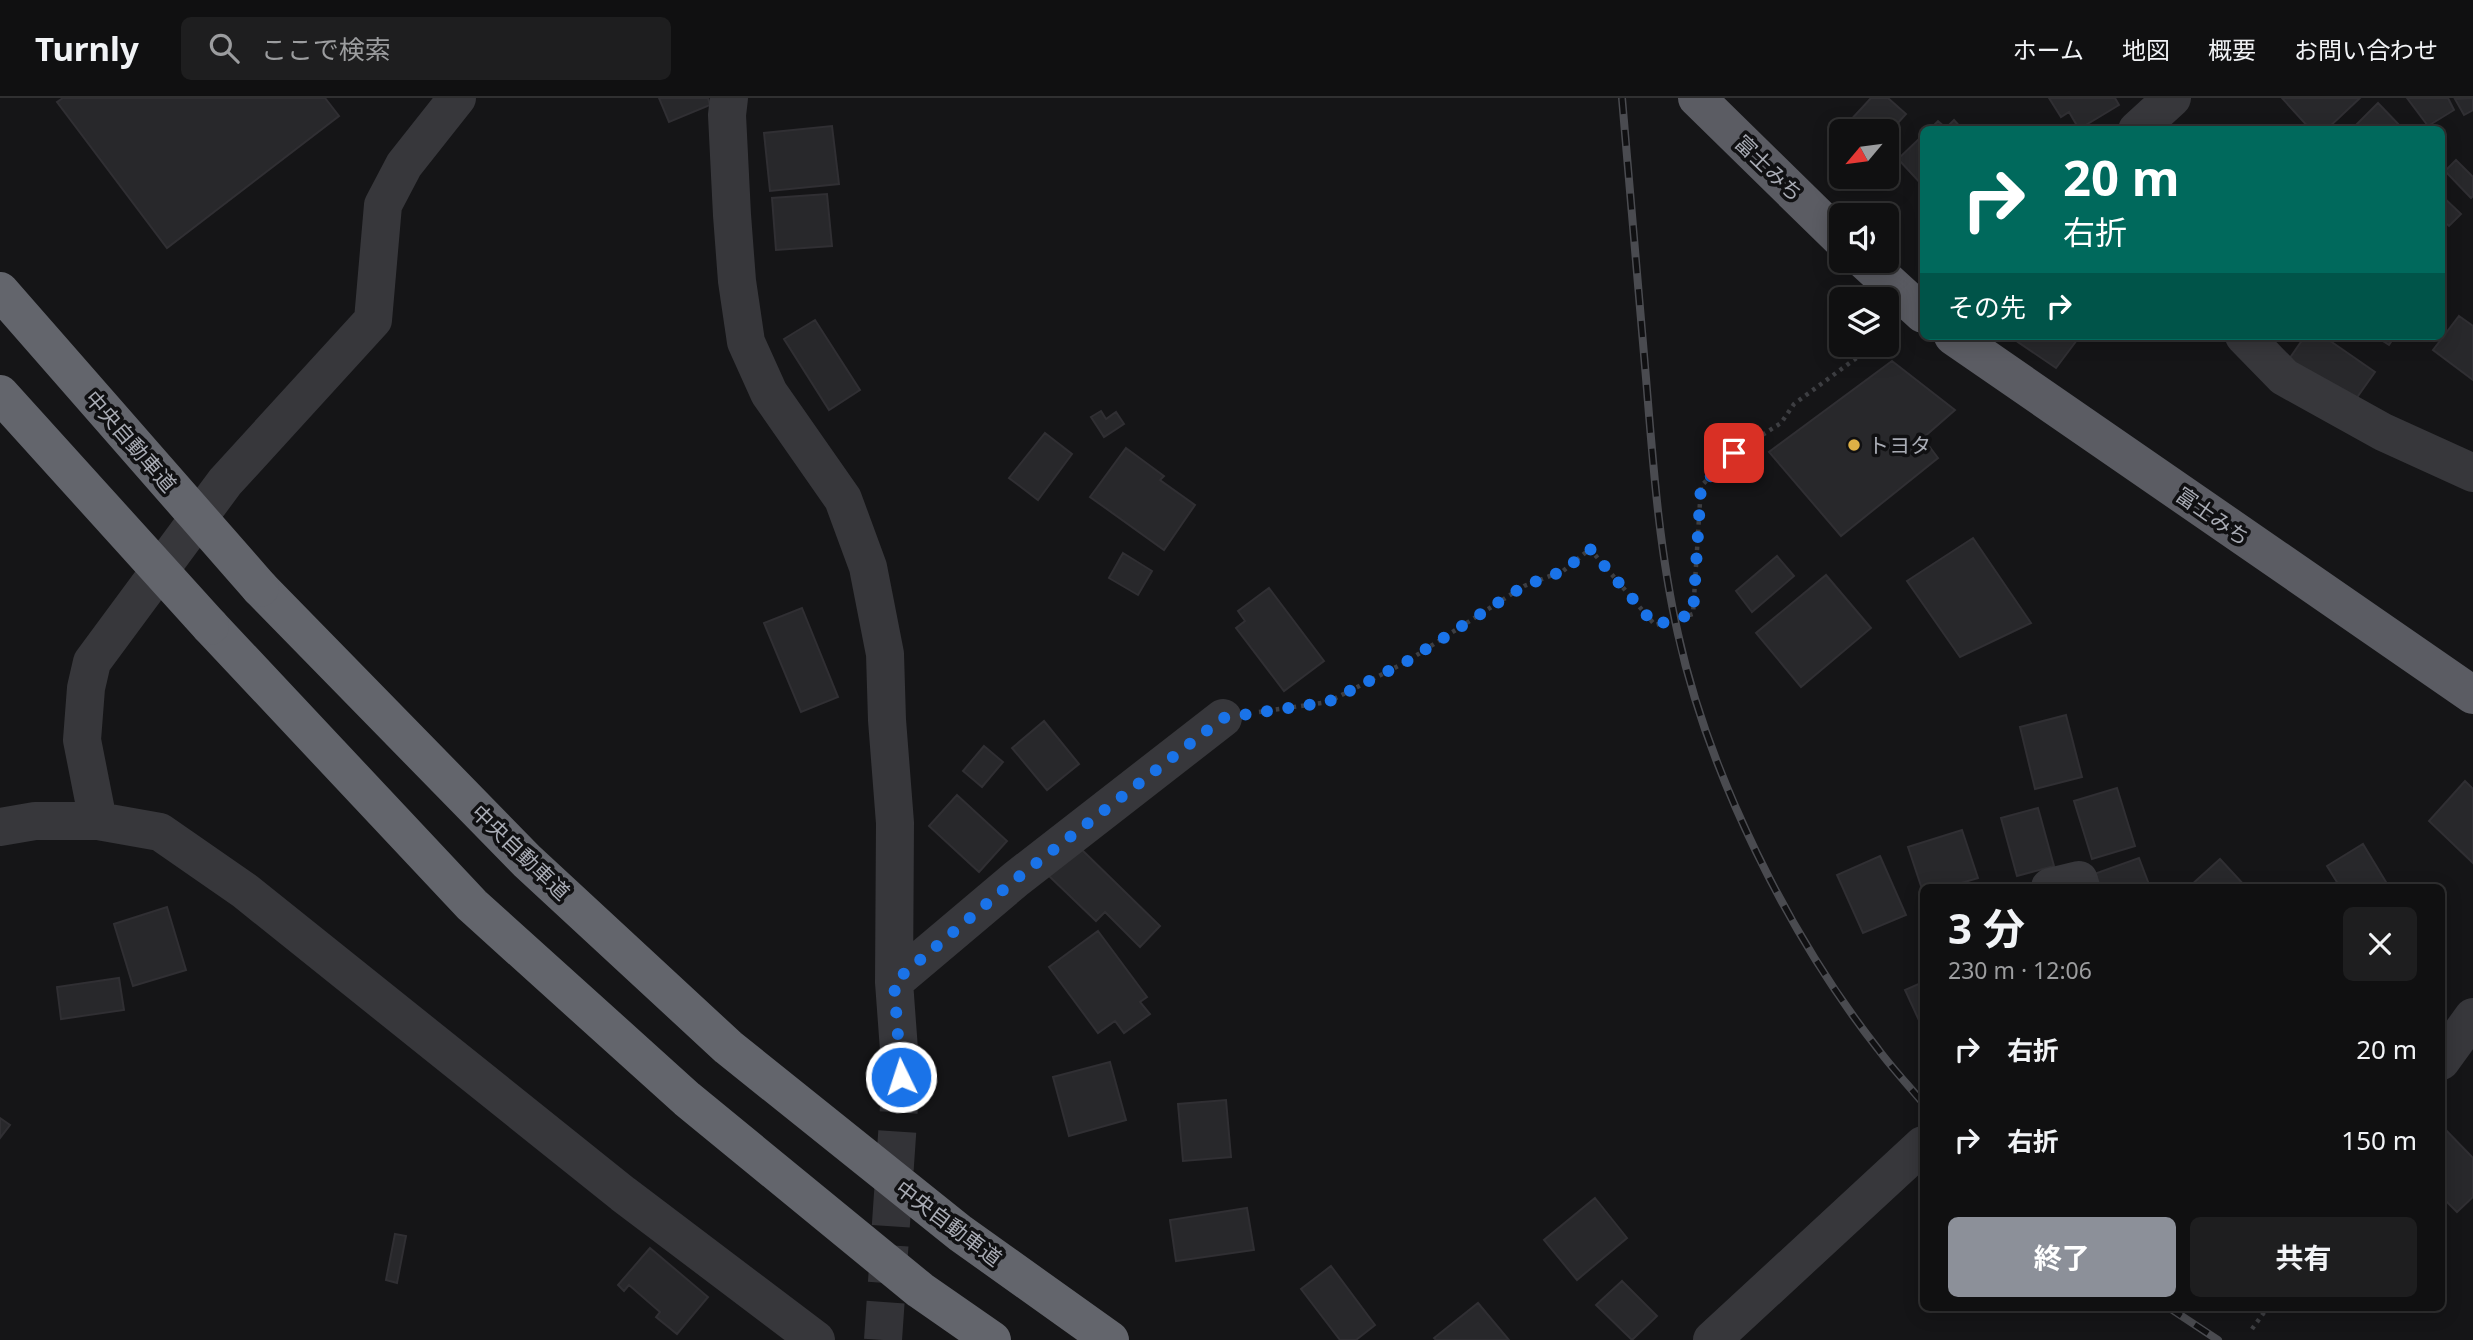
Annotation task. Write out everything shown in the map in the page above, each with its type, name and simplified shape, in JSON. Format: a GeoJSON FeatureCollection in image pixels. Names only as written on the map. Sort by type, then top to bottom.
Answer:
{"type":"FeatureCollection","features":[{"type":"Feature","properties":{"kind":"highway","name":"富士みち"},"geometry":{"type":"LineString","coordinates":[[1697,98],[1829,227]]}},
{"type":"Feature","properties":{"kind":"highway"},"geometry":{"type":"LineString","coordinates":[[1878,273],[1920,311]]}},
{"type":"Feature","properties":{"kind":"highway","name":"中央自動車道"},"geometry":{"type":"LineString","coordinates":[[0,291],[260,588],[527,861],[728,1047],[960,1233],[1110,1340]]}},
{"type":"Feature","properties":{"kind":"highway","name":"富士みち"},"geometry":{"type":"LineString","coordinates":[[1959,340],[2473,695]]}},
{"type":"Feature","properties":{"kind":"highway"},"geometry":{"type":"LineString","coordinates":[[0,394],[210,626],[472,905],[687,1099],[920,1290],[992,1340]]}},
{"type":"Feature","properties":{"kind":"street"},"geometry":{"type":"LineString","coordinates":[[98,821],[82,740],[86,688],[92,662],[225,482],[373,320],[383,205],[404,164],[457,98]]}},
{"type":"Feature","properties":{"kind":"street"},"geometry":{"type":"LineString","coordinates":[[729,98],[727,115],[732,215],[737,281],[746,342],[769,393],[843,499],[868,567],[883,642],[895,823],[894,982],[901,1077]]}},
{"type":"Feature","properties":{"kind":"street"},"geometry":{"type":"LineString","coordinates":[[2248,340],[2284,377],[2383,432],[2473,473]]}},
{"type":"Feature","properties":{"kind":"street"},"geometry":{"type":"LineString","coordinates":[[894,982],[1016,879],[1223,718]]}},
{"type":"Feature","properties":{"kind":"street"},"geometry":{"type":"LineString","coordinates":[[0,827],[35,821],[98,821],[160,832],[245,891],[623,1194],[816,1340]]}},
{"type":"Feature","properties":{"kind":"street"},"geometry":{"type":"LineString","coordinates":[[2062,884],[2079,880],[2080,884]]}},
{"type":"Feature","properties":{"kind":"street"},"geometry":{"type":"LineString","coordinates":[[2445,1056],[2473,1017]]}},
{"type":"Feature","properties":{"kind":"street"},"geometry":{"type":"LineString","coordinates":[[1712,1340],[1920,1148]]}},
{"type":"Feature","properties":{"kind":"path"},"geometry":{"type":"LineString","coordinates":[[1223,718],[1328,702],[1406,662],[1524,586],[1563,571],[1590,549],[1655,625],[1693,614],[1701,486],[1734,453],[1780,423],[1794,404],[1858,357]]}},
{"type":"Feature","properties":{"kind":"path"},"geometry":{"type":"LineString","coordinates":[[2252,1329],[2265,1311]]}},
{"type":"Feature","properties":{"kind":"building"},"geometry":{"type":"Polygon","coordinates":[[[63,98],[325,98],[339,116],[167,248],[57,102],[63,98]]]}},
{"type":"Feature","properties":{"kind":"building"},"geometry":{"type":"Polygon","coordinates":[[[659,98],[708,98],[710,105],[669,122],[659,98]]]}},
{"type":"Feature","properties":{"kind":"building"},"geometry":{"type":"Polygon","coordinates":[[[1871,98],[1888,98],[1906,114],[1899,122],[1899,119],[1852,119],[1871,98]]]}},
{"type":"Feature","properties":{"kind":"building"},"geometry":{"type":"Polygon","coordinates":[[[2049,98],[2115,98],[2119,105],[2084,126],[2077,126],[2069,112],[2061,117],[2049,98]]]}},
{"type":"Feature","properties":{"kind":"building"},"geometry":{"type":"Polygon","coordinates":[[[2282,98],[2360,98],[2330,126],[2307,126],[2282,98]]]}},
{"type":"Feature","properties":{"kind":"building"},"geometry":{"type":"Polygon","coordinates":[[[2407,98],[2448,98],[2454,110],[2428,126],[2407,98]]]}},
{"type":"Feature","properties":{"kind":"building"},"geometry":{"type":"Polygon","coordinates":[[[2473,98],[2473,110],[2464,115],[2455,99],[2473,98]]]}},
{"type":"Feature","properties":{"kind":"building"},"geometry":{"type":"Polygon","coordinates":[[[2378,103],[2400,126],[2355,126],[2378,103]]]}},
{"type":"Feature","properties":{"kind":"building"},"geometry":{"type":"Polygon","coordinates":[[[1954,120],[1959,126],[1948,126],[1954,120]]]}},
{"type":"Feature","properties":{"kind":"building"},"geometry":{"type":"Polygon","coordinates":[[[832,126],[839,184],[770,191],[764,133],[832,126]]]}},
{"type":"Feature","properties":{"kind":"building"},"geometry":{"type":"Polygon","coordinates":[[[1920,138],[1920,183],[1899,158],[1920,138]]]}},
{"type":"Feature","properties":{"kind":"building"},"geometry":{"type":"Polygon","coordinates":[[[2456,160],[2473,177],[2471,198],[2445,171],[2456,160]]]}},
{"type":"Feature","properties":{"kind":"building"},"geometry":{"type":"Polygon","coordinates":[[[827,194],[832,246],[776,250],[772,198],[827,194]]]}},
{"type":"Feature","properties":{"kind":"building"},"geometry":{"type":"Polygon","coordinates":[[[2445,199],[2461,214],[2449,226],[2445,222],[2445,199]]]}},
{"type":"Feature","properties":{"kind":"building"},"geometry":{"type":"Polygon","coordinates":[[[2459,316],[2473,326],[2473,380],[2433,350],[2441,340],[2445,340],[2445,334],[2459,316]]]}},
{"type":"Feature","properties":{"kind":"building"},"geometry":{"type":"Polygon","coordinates":[[[815,320],[860,390],[829,410],[784,339],[815,320]]]}},
{"type":"Feature","properties":{"kind":"building"},"geometry":{"type":"Polygon","coordinates":[[[2015,340],[2077,340],[2056,368],[2015,340]]]}},
{"type":"Feature","properties":{"kind":"building"},"geometry":{"type":"Polygon","coordinates":[[[2302,340],[2329,340],[2375,372],[2348,410],[2285,365],[2302,340]]]}},
{"type":"Feature","properties":{"kind":"building","name":"トヨタ"},"geometry":{"type":"Polygon","coordinates":[[[1892,361],[1955,410],[1923,438],[1938,458],[1841,536],[1769,452],[1892,361]]]}},
{"type":"Feature","properties":{"kind":"building"},"geometry":{"type":"Polygon","coordinates":[[[1101,411],[1106,419],[1116,412],[1124,424],[1104,437],[1091,417],[1101,411]]]}},
{"type":"Feature","properties":{"kind":"building"},"geometry":{"type":"Polygon","coordinates":[[[1045,433],[1072,454],[1038,500],[1009,478],[1045,433]]]}},
{"type":"Feature","properties":{"kind":"building"},"geometry":{"type":"Polygon","coordinates":[[[1126,448],[1164,476],[1160,480],[1195,505],[1164,550],[1090,497],[1126,448]]]}},
{"type":"Feature","properties":{"kind":"building"},"geometry":{"type":"Polygon","coordinates":[[[1973,538],[2031,623],[1960,657],[1907,581],[1973,538]]]}},
{"type":"Feature","properties":{"kind":"building"},"geometry":{"type":"Polygon","coordinates":[[[1123,553],[1152,571],[1138,595],[1109,578],[1123,553]]]}},
{"type":"Feature","properties":{"kind":"building"},"geometry":{"type":"Polygon","coordinates":[[[1777,556],[1794,576],[1752,612],[1736,591],[1777,556]]]}},
{"type":"Feature","properties":{"kind":"building"},"geometry":{"type":"Polygon","coordinates":[[[1826,575],[1871,628],[1801,687],[1756,633],[1826,575]]]}},
{"type":"Feature","properties":{"kind":"building"},"geometry":{"type":"Polygon","coordinates":[[[1269,588],[1324,661],[1284,691],[1236,628],[1245,621],[1238,611],[1269,588]]]}},
{"type":"Feature","properties":{"kind":"building"},"geometry":{"type":"Polygon","coordinates":[[[802,608],[838,697],[801,712],[764,623],[802,608]]]}},
{"type":"Feature","properties":{"kind":"building"},"geometry":{"type":"Polygon","coordinates":[[[2066,715],[2082,777],[2035,789],[2020,727],[2066,715]]]}},
{"type":"Feature","properties":{"kind":"building"},"geometry":{"type":"Polygon","coordinates":[[[1044,721],[1079,764],[1047,790],[1012,748],[1044,721]]]}},
{"type":"Feature","properties":{"kind":"building"},"geometry":{"type":"Polygon","coordinates":[[[984,746],[1003,762],[982,787],[963,771],[984,746]]]}},
{"type":"Feature","properties":{"kind":"building"},"geometry":{"type":"Polygon","coordinates":[[[2465,781],[2473,789],[2473,863],[2429,821],[2465,781]]]}},
{"type":"Feature","properties":{"kind":"building"},"geometry":{"type":"Polygon","coordinates":[[[2117,788],[2135,846],[2092,859],[2074,801],[2117,788]]]}},
{"type":"Feature","properties":{"kind":"building"},"geometry":{"type":"Polygon","coordinates":[[[957,795],[1007,841],[979,872],[929,826],[957,795]]]}},
{"type":"Feature","properties":{"kind":"building"},"geometry":{"type":"Polygon","coordinates":[[[2038,808],[2054,866],[2017,876],[2001,818],[2038,808]]]}},
{"type":"Feature","properties":{"kind":"building"},"geometry":{"type":"Polygon","coordinates":[[[1962,830],[1978,878],[1958,884],[1920,884],[1908,847],[1962,830]]]}},
{"type":"Feature","properties":{"kind":"building"},"geometry":{"type":"Polygon","coordinates":[[[2363,844],[2387,884],[2338,884],[2327,866],[2363,844]]]}},
{"type":"Feature","properties":{"kind":"building"},"geometry":{"type":"Polygon","coordinates":[[[1078,846],[1160,926],[1140,947],[1105,912],[1096,921],[1049,876],[1078,846]]]}},
{"type":"Feature","properties":{"kind":"building"},"geometry":{"type":"Polygon","coordinates":[[[1880,856],[1906,915],[1863,933],[1837,875],[1880,856]]]}},
{"type":"Feature","properties":{"kind":"building"},"geometry":{"type":"Polygon","coordinates":[[[2139,858],[2149,884],[2098,884],[2094,874],[2139,858]]]}},
{"type":"Feature","properties":{"kind":"building"},"geometry":{"type":"Polygon","coordinates":[[[2220,859],[2243,884],[2192,884],[2220,859]]]}},
{"type":"Feature","properties":{"kind":"building"},"geometry":{"type":"Polygon","coordinates":[[[167,907],[186,970],[133,986],[114,924],[167,907]]]}},
{"type":"Feature","properties":{"kind":"building"},"geometry":{"type":"Polygon","coordinates":[[[1098,931],[1147,997],[1140,1002],[1150,1014],[1124,1033],[1115,1021],[1098,1033],[1049,967],[1098,931]]]}},
{"type":"Feature","properties":{"kind":"building"},"geometry":{"type":"Polygon","coordinates":[[[119,978],[124,1010],[61,1019],[57,987],[119,978]]]}},
{"type":"Feature","properties":{"kind":"building"},"geometry":{"type":"Polygon","coordinates":[[[1920,983],[1920,1022],[1905,990],[1920,983]]]}},
{"type":"Feature","properties":{"kind":"building"},"geometry":{"type":"Polygon","coordinates":[[[1110,1062],[1126,1120],[1069,1136],[1053,1077],[1110,1062]]]}},
{"type":"Feature","properties":{"kind":"building"},"geometry":{"type":"Polygon","coordinates":[[[1226,1100],[1231,1157],[1183,1161],[1178,1104],[1226,1100]]]}},
{"type":"Feature","properties":{"kind":"building"},"geometry":{"type":"Polygon","coordinates":[[[0,1118],[10,1125],[0,1138],[0,1118]]]}},
{"type":"Feature","properties":{"kind":"building"},"geometry":{"type":"Polygon","coordinates":[[[2445,1129],[2473,1158],[2473,1197],[2457,1212],[2445,1200],[2445,1129]]]}},
{"type":"Feature","properties":{"kind":"building"},"geometry":{"type":"Polygon","coordinates":[[[1595,1198],[1627,1238],[1577,1280],[1544,1240],[1595,1198]]]}},
{"type":"Feature","properties":{"kind":"building"},"geometry":{"type":"Polygon","coordinates":[[[1247,1208],[1254,1250],[1176,1261],[1170,1220],[1247,1208]]]}},
{"type":"Feature","properties":{"kind":"building"},"geometry":{"type":"Polygon","coordinates":[[[395,1234],[406,1236],[397,1283],[386,1280],[395,1234]]]}},
{"type":"Feature","properties":{"kind":"building"},"geometry":{"type":"Polygon","coordinates":[[[650,1248],[708,1297],[677,1334],[656,1317],[660,1312],[629,1285],[624,1291],[618,1285],[650,1248]]]}},
{"type":"Feature","properties":{"kind":"building"},"geometry":{"type":"Polygon","coordinates":[[[1331,1266],[1375,1325],[1356,1340],[1340,1340],[1301,1289],[1331,1266]]]}},
{"type":"Feature","properties":{"kind":"building"},"geometry":{"type":"Polygon","coordinates":[[[1622,1281],[1657,1316],[1632,1340],[1596,1305],[1622,1281]]]}},
{"type":"Feature","properties":{"kind":"building"},"geometry":{"type":"Polygon","coordinates":[[[1478,1303],[1509,1340],[1434,1338],[1478,1303]]]}},
{"type":"Feature","properties":{"kind":"tunnel"},"geometry":{"type":"LineString","coordinates":[[883,1340],[901,1077]]}},
{"type":"Feature","properties":{"kind":"railway"},"geometry":{"type":"LineString","coordinates":[[1622,98],[1658,506],[1671,602],[1692,688],[1731,797],[1784,905],[1845,1005],[1920,1099]]}},
{"type":"Feature","properties":{"kind":"railway"},"geometry":{"type":"LineString","coordinates":[[2174,1311],[2218,1340]]}},
{"type":"Feature","properties":{"kind":"place","name":"トヨタ"},"geometry":{"type":"Point","coordinates":[1854,445]}},
{"type":"Feature","properties":{"kind":"route"},"geometry":{"type":"LineString","coordinates":[[901,1077],[894,982],[1016,879],[1223,718],[1328,702],[1406,662],[1524,586],[1563,571],[1590,549],[1655,625],[1693,614],[1701,486],[1734,453]]}}]}
